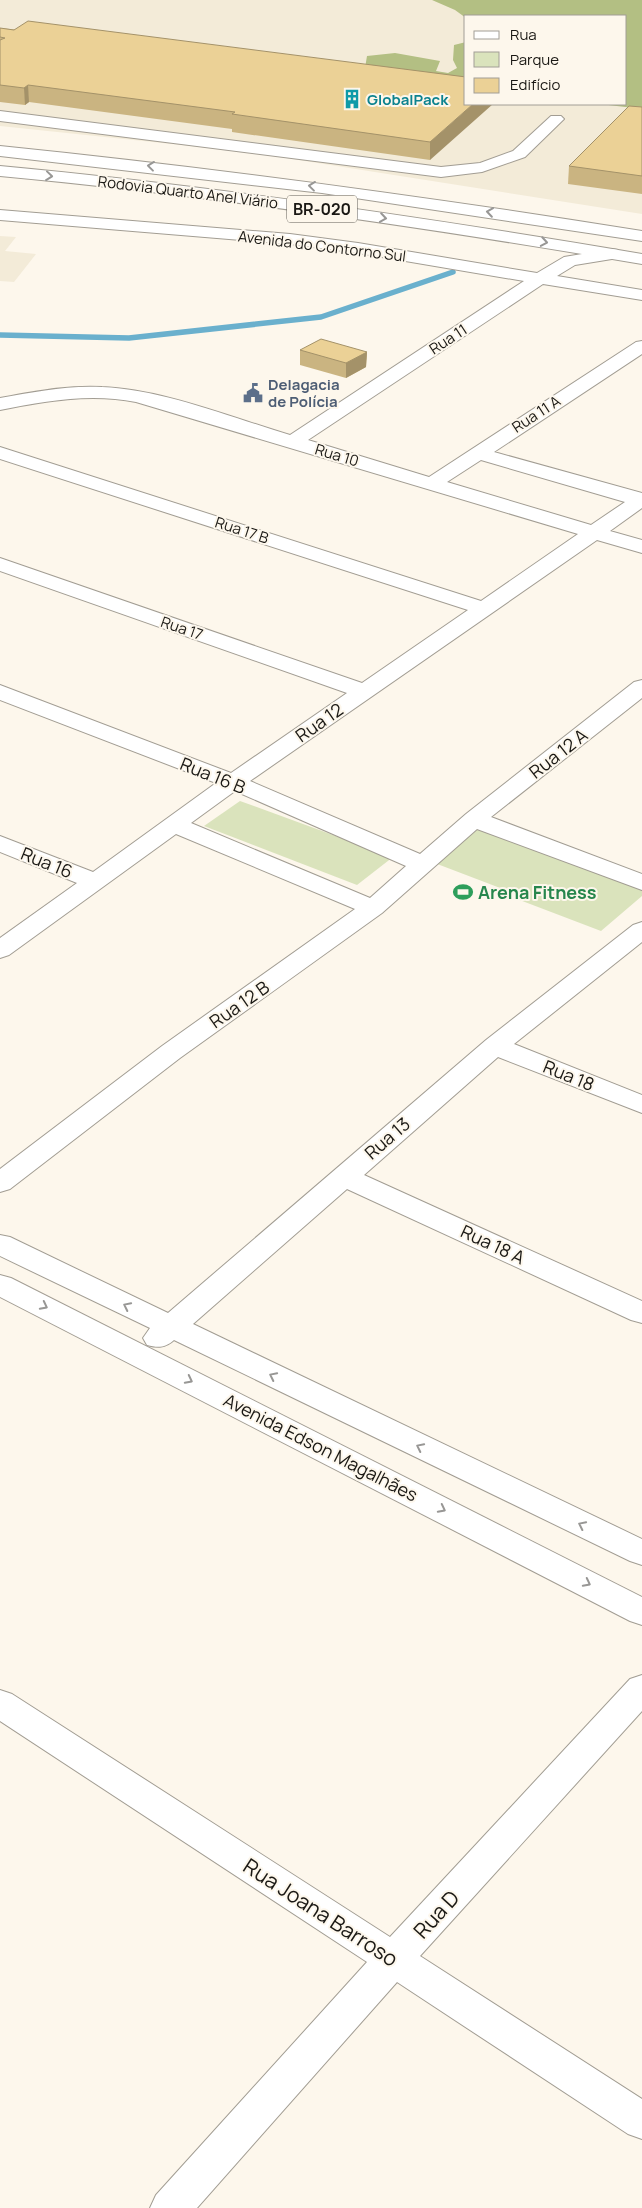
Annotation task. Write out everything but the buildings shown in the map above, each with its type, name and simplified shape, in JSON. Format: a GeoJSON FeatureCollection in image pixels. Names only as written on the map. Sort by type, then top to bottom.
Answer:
{"type":"FeatureCollection","features":[{"type":"Feature","properties":{"kind":"main road"},"geometry":{"type":"LineString","coordinates":[[0,116],[441,172],[482,167],[519,154],[556,119]]}},
{"type":"Feature","properties":{"kind":"main road","name":"Rodovia Quarto Anel Viário"},"geometry":{"type":"LineString","coordinates":[[0,151],[126,163],[315,186],[642,236]]}},
{"type":"Feature","properties":{"kind":"main road","name":"Rodovia Quarto Anel Viário"},"geometry":{"type":"LineString","coordinates":[[0,171],[249,199],[508,236],[642,259]]}},
{"type":"Feature","properties":{"kind":"main road","name":"Avenida do Contorno Sul"},"geometry":{"type":"LineString","coordinates":[[0,215],[290,239],[358,248],[642,295]]}},
{"type":"Feature","properties":{"kind":"main road","name":"Rua 11"},"geometry":{"type":"LineString","coordinates":[[292,442],[540,278],[570,261],[612,254]]}},
{"type":"Feature","properties":{"kind":"main road","name":"Rua 11 A"},"geometry":{"type":"LineString","coordinates":[[432,484],[642,346]]}},
{"type":"Feature","properties":{"kind":"main road","name":"Rua 10"},"geometry":{"type":"LineString","coordinates":[[0,404],[28,398],[78,392],[122,394],[172,405],[642,547]]}},
{"type":"Feature","properties":{"kind":"main road","name":"Rua 17 B"},"geometry":{"type":"LineString","coordinates":[[0,453],[483,608]]}},
{"type":"Feature","properties":{"kind":"main road"},"geometry":{"type":"LineString","coordinates":[[478,453],[641,499]]}},
{"type":"Feature","properties":{"kind":"main road","name":"Rua 12"},"geometry":{"type":"LineString","coordinates":[[0,950],[233,782],[641,499]]}},
{"type":"Feature","properties":{"kind":"main road","name":"Rua 17"},"geometry":{"type":"LineString","coordinates":[[0,564],[364,691]]}},
{"type":"Feature","properties":{"kind":"main road","name":"Rua 12 A"},"geometry":{"type":"LineString","coordinates":[[474,820],[642,687]]}},
{"type":"Feature","properties":{"kind":"main road","name":"Rua 16 B"},"geometry":{"type":"LineString","coordinates":[[0,692],[233,782],[423,864]]}},
{"type":"Feature","properties":{"kind":"main road"},"geometry":{"type":"LineString","coordinates":[[474,820],[642,883]]}},
{"type":"Feature","properties":{"kind":"main road","name":"Rua 12 B"},"geometry":{"type":"LineString","coordinates":[[0,1183],[171,1052],[373,908],[474,820]]}},
{"type":"Feature","properties":{"kind":"main road"},"geometry":{"type":"LineString","coordinates":[[175,824],[373,908]]}},
{"type":"Feature","properties":{"kind":"main road","name":"Rua 16"},"geometry":{"type":"LineString","coordinates":[[0,844],[94,881]]}},
{"type":"Feature","properties":{"kind":"main road","name":"Rua 13"},"geometry":{"type":"LineString","coordinates":[[138,1354],[495,1046],[642,930]]}},
{"type":"Feature","properties":{"kind":"main road","name":"Rua 18"},"geometry":{"type":"LineString","coordinates":[[495,1046],[642,1105]]}},
{"type":"Feature","properties":{"kind":"main road","name":"Rua 18 A"},"geometry":{"type":"LineString","coordinates":[[343,1176],[642,1313]]}},
{"type":"Feature","properties":{"kind":"main road"},"geometry":{"type":"LineString","coordinates":[[0,1244],[642,1553]]}},
{"type":"Feature","properties":{"kind":"main road","name":"Avenida Edson Magalhães"},"geometry":{"type":"LineString","coordinates":[[0,1284],[642,1612]]}},
{"type":"Feature","properties":{"kind":"main road","name":"Rua D"},"geometry":{"type":"LineString","coordinates":[[171,2208],[642,1688]]}},
{"type":"Feature","properties":{"kind":"main road","name":"Rua Joana Barroso"},"geometry":{"type":"LineString","coordinates":[[0,1703],[642,2121]]}},
{"type":"Feature","properties":{"kind":"shaded area"},"geometry":{"type":"Polygon","coordinates":[[[0,0],[642,0],[642,214],[248,152],[0,126],[0,0]]]}},
{"type":"Feature","properties":{"kind":"shaded area"},"geometry":{"type":"Polygon","coordinates":[[[0,236],[16,237],[5,251],[36,254],[14,282],[0,281],[0,236]]]}},
{"type":"Feature","properties":{"kind":"green space"},"geometry":{"type":"Polygon","coordinates":[[[432,0],[642,0],[642,109],[608,105],[627,105],[627,15],[464,15],[464,17],[455,10],[432,0]]]}},
{"type":"Feature","properties":{"kind":"green space"},"geometry":{"type":"Polygon","coordinates":[[[464,42],[464,87],[365,68],[367,56],[395,53],[440,61],[436,71],[448,73],[457,68],[453,60],[454,45],[464,42]]]}},
{"type":"Feature","properties":{"kind":"green space"},"geometry":{"type":"Polygon","coordinates":[[[240,801],[393,857],[357,885],[204,826],[240,801]]]}},
{"type":"Feature","properties":{"kind":"green space"},"geometry":{"type":"Polygon","coordinates":[[[476,829],[642,889],[642,896],[601,931],[517,899],[521,896],[432,862],[476,829]]]}},
{"type":"Feature","properties":{"kind":"waterway"},"geometry":{"type":"LineString","coordinates":[[0,335],[129,338],[321,317],[453,272]]}},
{"type":"Feature","properties":{"kind":"place","name":"GlobalPack"},"geometry":{"type":"Point","coordinates":[352,99]}},
{"type":"Feature","properties":{"kind":"place","name":"Delagacia de Polícia"},"geometry":{"type":"Point","coordinates":[253,393]}},
{"type":"Feature","properties":{"kind":"place","name":"Arena Fitness"},"geometry":{"type":"Point","coordinates":[463,892]}}]}
